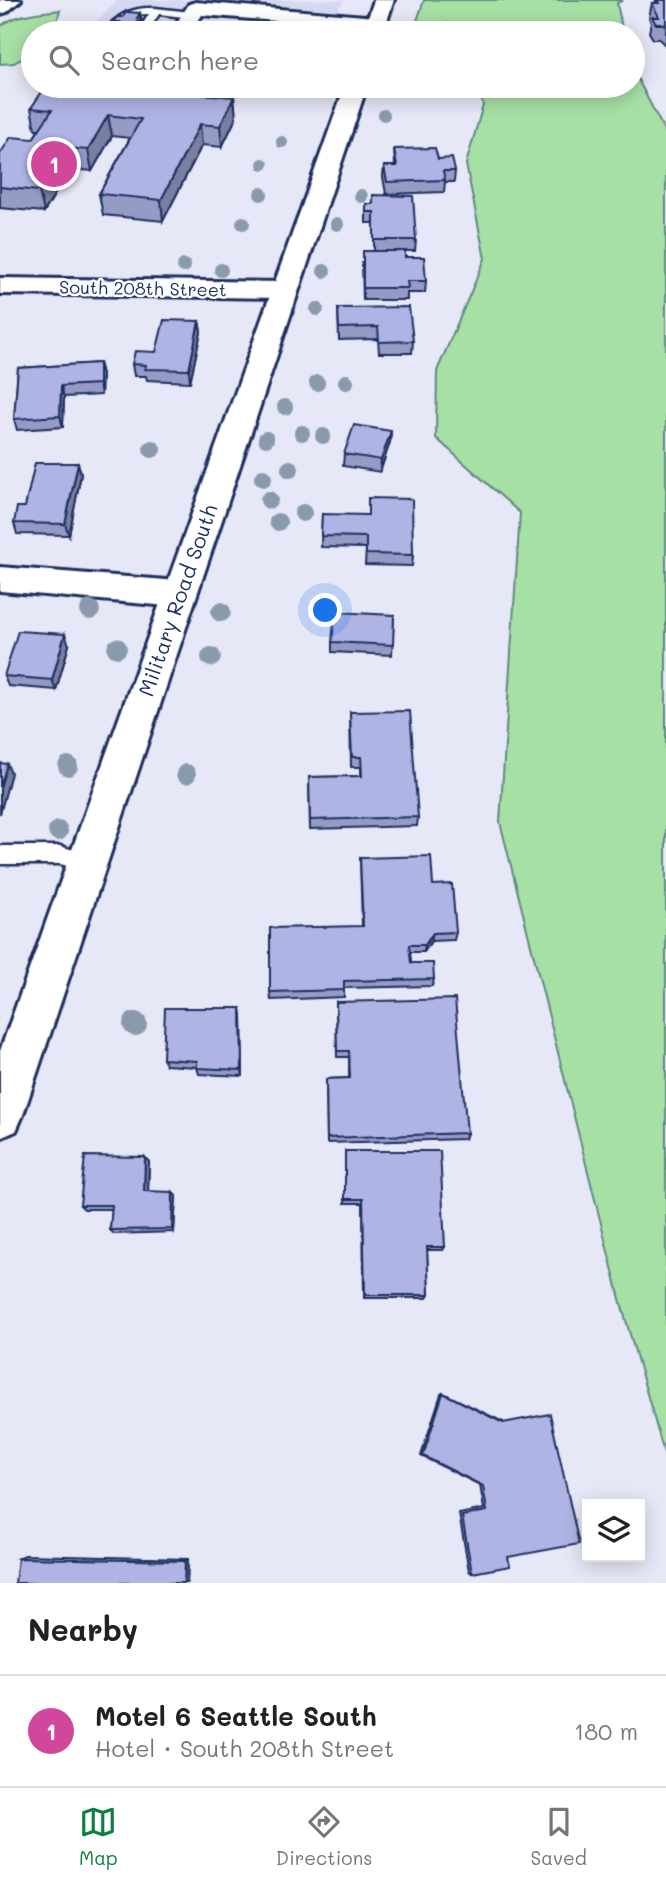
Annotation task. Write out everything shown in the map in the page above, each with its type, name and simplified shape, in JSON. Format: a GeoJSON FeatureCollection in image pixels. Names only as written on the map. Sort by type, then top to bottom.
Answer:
{"type":"FeatureCollection","features":[{"type":"Feature","properties":{"kind":"main road"},"geometry":{"type":"LineString","coordinates":[[0,8],[11,0]]}},
{"type":"Feature","properties":{"kind":"main road"},"geometry":{"type":"LineString","coordinates":[[377,21],[384,0]]}},
{"type":"Feature","properties":{"kind":"main road"},"geometry":{"type":"LineString","coordinates":[[188,21],[196,8],[312,21]]}},
{"type":"Feature","properties":{"kind":"main road","name":"Military Road South"},"geometry":{"type":"LineString","coordinates":[[0,1115],[352,98]]}},
{"type":"Feature","properties":{"kind":"main road","name":"South 208th Street"},"geometry":{"type":"LineString","coordinates":[[0,286],[285,290]]}},
{"type":"Feature","properties":{"kind":"main road"},"geometry":{"type":"LineString","coordinates":[[0,579],[179,594]]}},
{"type":"Feature","properties":{"kind":"lane"},"geometry":{"type":"LineString","coordinates":[[116,21],[128,13],[155,12],[178,21]]}},
{"type":"Feature","properties":{"kind":"lane"},"geometry":{"type":"LineString","coordinates":[[149,21],[155,12]]}},
{"type":"Feature","properties":{"kind":"lane"},"geometry":{"type":"LineString","coordinates":[[0,855],[60,855],[87,862]]}},
{"type":"Feature","properties":{"kind":"shaded area"},"geometry":{"type":"Polygon","coordinates":[[[118,0],[194,0],[175,15],[176,21],[97,21],[118,0]]]}},
{"type":"Feature","properties":{"kind":"shaded area"},"geometry":{"type":"Polygon","coordinates":[[[194,0],[344,0],[338,10],[194,0]]]}},
{"type":"Feature","properties":{"kind":"green space"},"geometry":{"type":"Polygon","coordinates":[[[424,0],[623,0],[617,3],[621,21],[417,21],[424,0]]]}},
{"type":"Feature","properties":{"kind":"green space"},"geometry":{"type":"Polygon","coordinates":[[[60,10],[57,21],[21,21],[21,59],[14,63],[0,64],[0,27],[20,16],[60,10]]]}},
{"type":"Feature","properties":{"kind":"green space"},"geometry":{"type":"Polygon","coordinates":[[[645,93],[666,134],[666,1460],[621,1303],[500,822],[520,513],[436,438],[437,371],[485,259],[466,164],[483,105],[481,98],[645,98],[645,93]]]}},
{"type":"Feature","properties":{"kind":"building"},"geometry":{"type":"Polygon","coordinates":[[[657,0],[666,0],[666,27],[656,24],[652,17],[659,17],[652,3],[659,3],[657,0]]]}},
{"type":"Feature","properties":{"kind":"building"},"geometry":{"type":"Polygon","coordinates":[[[126,12],[140,13],[137,18],[141,19],[115,21],[117,17],[123,17],[126,12]]]}},
{"type":"Feature","properties":{"kind":"building"},"geometry":{"type":"Polygon","coordinates":[[[38,98],[234,98],[220,126],[200,124],[161,200],[99,194],[141,119],[108,115],[88,150],[66,148],[39,191],[0,187],[0,154],[11,137],[33,139],[52,110],[31,108],[38,98]]]}},
{"type":"Feature","properties":{"kind":"building"},"geometry":{"type":"Polygon","coordinates":[[[435,148],[438,159],[452,158],[455,171],[443,171],[445,180],[387,182],[384,166],[397,166],[394,149],[435,148]]]}},
{"type":"Feature","properties":{"kind":"building"},"geometry":{"type":"Polygon","coordinates":[[[373,195],[413,196],[416,240],[374,240],[374,212],[366,212],[366,204],[373,204],[373,195]]]}},
{"type":"Feature","properties":{"kind":"building"},"geometry":{"type":"Polygon","coordinates":[[[363,251],[405,251],[405,257],[424,257],[426,281],[407,281],[408,288],[363,288],[363,251]]]}},
{"type":"Feature","properties":{"kind":"building"},"geometry":{"type":"Polygon","coordinates":[[[409,307],[413,341],[379,342],[378,327],[339,328],[338,308],[409,307]]]}},
{"type":"Feature","properties":{"kind":"building"},"geometry":{"type":"Polygon","coordinates":[[[164,320],[199,321],[189,370],[145,369],[146,365],[132,364],[135,351],[156,352],[164,320]]]}},
{"type":"Feature","properties":{"kind":"building"},"geometry":{"type":"Polygon","coordinates":[[[99,363],[99,384],[61,386],[60,416],[14,419],[18,368],[99,363]]]}},
{"type":"Feature","properties":{"kind":"building"},"geometry":{"type":"Polygon","coordinates":[[[354,425],[391,431],[381,460],[344,454],[354,425]]]}},
{"type":"Feature","properties":{"kind":"building"},"geometry":{"type":"Polygon","coordinates":[[[35,463],[78,463],[65,524],[14,523],[17,507],[25,507],[35,463]]]}},
{"type":"Feature","properties":{"kind":"building"},"geometry":{"type":"Polygon","coordinates":[[[368,498],[412,499],[413,555],[366,554],[366,537],[321,536],[322,514],[368,515],[368,498]]]}},
{"type":"Feature","properties":{"kind":"building"},"geometry":{"type":"Polygon","coordinates":[[[335,612],[394,615],[393,645],[332,642],[335,612]]]}},
{"type":"Feature","properties":{"kind":"building"},"geometry":{"type":"Polygon","coordinates":[[[18,631],[65,634],[52,680],[4,676],[18,631]]]}},
{"type":"Feature","properties":{"kind":"building"},"geometry":{"type":"Polygon","coordinates":[[[410,711],[418,817],[310,820],[309,777],[362,776],[361,757],[352,757],[350,712],[410,711]]]}},
{"type":"Feature","properties":{"kind":"building"},"geometry":{"type":"Polygon","coordinates":[[[0,763],[7,764],[0,787],[0,763]]]}},
{"type":"Feature","properties":{"kind":"building"},"geometry":{"type":"Polygon","coordinates":[[[431,856],[433,885],[452,884],[456,932],[433,933],[425,945],[409,945],[411,963],[433,963],[434,979],[344,981],[344,990],[270,992],[270,928],[363,926],[360,858],[431,856]]]}},
{"type":"Feature","properties":{"kind":"building"},"geometry":{"type":"Polygon","coordinates":[[[455,999],[467,1133],[327,1138],[326,1079],[350,1078],[349,1051],[337,1051],[336,1002],[455,999]]]}},
{"type":"Feature","properties":{"kind":"building"},"geometry":{"type":"Polygon","coordinates":[[[165,1008],[241,1008],[242,1070],[197,1068],[197,1061],[163,1059],[165,1008]]]}},
{"type":"Feature","properties":{"kind":"building"},"geometry":{"type":"Polygon","coordinates":[[[345,1151],[440,1151],[445,1247],[427,1247],[429,1295],[365,1295],[363,1199],[345,1199],[345,1151]]]}},
{"type":"Feature","properties":{"kind":"building"},"geometry":{"type":"Polygon","coordinates":[[[85,1156],[145,1157],[144,1191],[173,1192],[172,1229],[110,1230],[112,1205],[80,1205],[85,1156]]]}},
{"type":"Feature","properties":{"kind":"building"},"geometry":{"type":"Polygon","coordinates":[[[443,1393],[503,1423],[550,1414],[579,1544],[508,1557],[510,1566],[472,1573],[462,1516],[487,1511],[483,1486],[423,1456],[443,1393]]]}},
{"type":"Feature","properties":{"kind":"building"},"geometry":{"type":"Polygon","coordinates":[[[18,1558],[185,1561],[184,1583],[15,1583],[18,1558]]]}},
{"type":"Feature","properties":{"kind":"place","name":"Motel 6 Seattle South"},"geometry":{"type":"Point","coordinates":[54,164]}}]}
